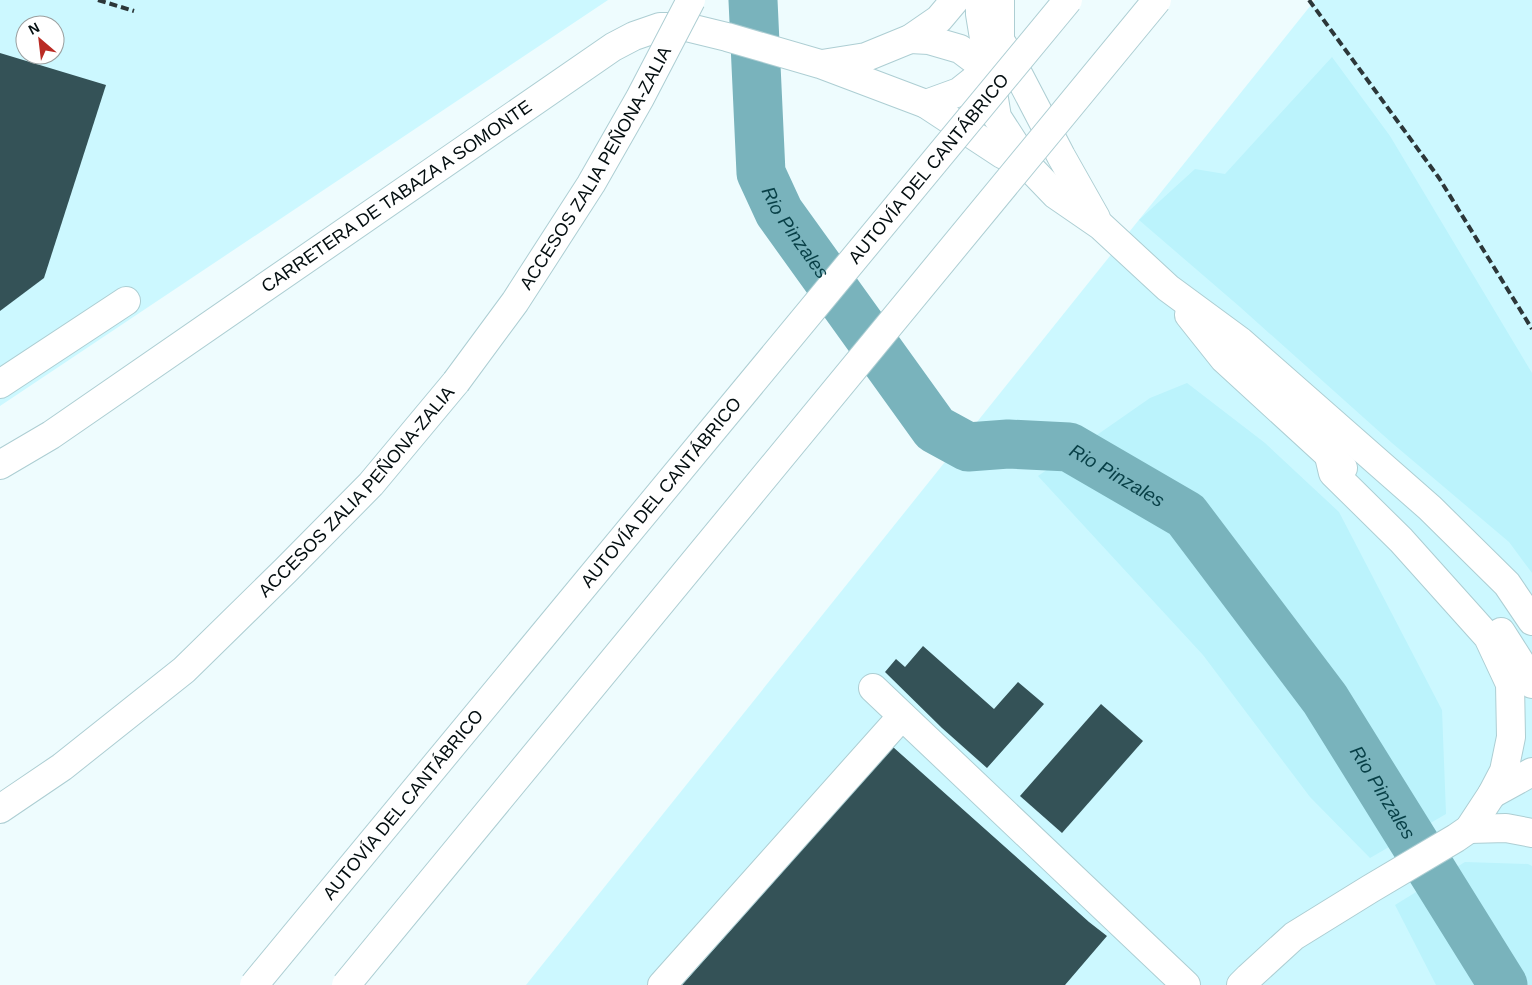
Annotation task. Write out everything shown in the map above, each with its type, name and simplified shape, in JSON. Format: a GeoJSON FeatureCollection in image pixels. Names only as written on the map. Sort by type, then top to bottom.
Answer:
{"type":"FeatureCollection","features":[{"type":"Feature","properties":{"kind":"main road","name":"ACCESOS ZALIA PEÑONA-ZALIA"},"geometry":{"type":"LineString","coordinates":[[0,809],[62,767],[184,670],[371,484],[456,382],[515,302],[591,184],[640,98],[691,0]]}},
{"type":"Feature","properties":{"kind":"main road","name":"CARRETERA DE TABAZA A SOMONTE"},"geometry":{"type":"LineString","coordinates":[[815,63],[866,57],[910,39],[939,19],[955,0]]}},
{"type":"Feature","properties":{"kind":"main road"},"geometry":{"type":"LineString","coordinates":[[980,0],[980,14],[997,117],[1030,168],[1056,195],[1100,226],[1168,288],[1240,341],[1430,508],[1507,584],[1532,620]]}},
{"type":"Feature","properties":{"kind":"main road"},"geometry":{"type":"LineString","coordinates":[[926,104],[959,92],[988,68],[1000,38],[1000,0]]}},
{"type":"Feature","properties":{"kind":"main road","name":"AUTOVÍA DEL CANTÁBRICO"},"geometry":{"type":"LineString","coordinates":[[254,985],[1068,0]]}},
{"type":"Feature","properties":{"kind":"main road"},"geometry":{"type":"LineString","coordinates":[[346,985],[1157,0]]}},
{"type":"Feature","properties":{"kind":"main road","name":"CARRETERA DE TABAZA A SOMONTE"},"geometry":{"type":"LineString","coordinates":[[0,465],[51,435],[613,47],[634,36],[660,27],[686,27],[727,37],[815,63],[926,104],[1002,154],[1030,168]]}},
{"type":"Feature","properties":{"kind":"main road"},"geometry":{"type":"LineString","coordinates":[[1000,38],[1061,156],[1100,226]]}},
{"type":"Feature","properties":{"kind":"main road"},"geometry":{"type":"LineString","coordinates":[[910,39],[929,40],[960,49],[988,68],[1009,86],[1061,156]]}},
{"type":"Feature","properties":{"kind":"main road"},"geometry":{"type":"LineString","coordinates":[[1168,288],[1224,359],[1423,542],[1484,606],[1532,684]]}},
{"type":"Feature","properties":{"kind":"main road"},"geometry":{"type":"LineString","coordinates":[[0,384],[126,301]]}},
{"type":"Feature","properties":{"kind":"main road"},"geometry":{"type":"LineString","coordinates":[[1359,446],[1418,516],[1496,594],[1532,647]]}},
{"type":"Feature","properties":{"kind":"main road"},"geometry":{"type":"LineString","coordinates":[[1241,985],[1294,936],[1463,834],[1492,794],[1504,771],[1510,737],[1510,684],[1488,637],[1401,540],[1333,474],[1329,456]]}},
{"type":"Feature","properties":{"kind":"main road"},"geometry":{"type":"LineString","coordinates":[[873,688],[1186,985]]}},
{"type":"Feature","properties":{"kind":"main road"},"geometry":{"type":"LineString","coordinates":[[662,985],[902,716]]}},
{"type":"Feature","properties":{"kind":"main road"},"geometry":{"type":"LineString","coordinates":[[1492,794],[1532,772]]}},
{"type":"Feature","properties":{"kind":"main road"},"geometry":{"type":"LineString","coordinates":[[1463,834],[1519,831],[1532,810]]}},
{"type":"Feature","properties":{"kind":"shaded area"},"geometry":{"type":"Polygon","coordinates":[[[0,0],[608,0],[0,406],[0,0]]]}},
{"type":"Feature","properties":{"kind":"shaded area"},"geometry":{"type":"Polygon","coordinates":[[[1315,0],[1532,0],[1532,985],[526,985],[1315,0]]]}},
{"type":"Feature","properties":{"kind":"shaded area"},"geometry":{"type":"Polygon","coordinates":[[[1332,57],[1390,136],[1532,373],[1532,573],[1509,542],[1392,443],[1240,307],[1139,220],[1195,169],[1225,174],[1332,57]]]}},
{"type":"Feature","properties":{"kind":"shaded area"},"geometry":{"type":"Polygon","coordinates":[[[1187,383],[1265,443],[1339,512],[1442,710],[1446,814],[1370,858],[1310,797],[1203,655],[1038,476],[1150,398],[1187,383]]]}},
{"type":"Feature","properties":{"kind":"shaded area"},"geometry":{"type":"Polygon","coordinates":[[[1465,862],[1528,864],[1532,866],[1532,985],[1436,985],[1395,905],[1465,862]]]}},
{"type":"Feature","properties":{"kind":"building"},"geometry":{"type":"Polygon","coordinates":[[[0,53],[15,58],[15,65],[40,65],[106,85],[44,278],[0,311],[0,53]]]}},
{"type":"Feature","properties":{"kind":"building"},"geometry":{"type":"Polygon","coordinates":[[[923,646],[994,709],[1018,682],[1044,704],[987,768],[942,728],[885,672],[896,659],[905,667],[923,646]]]}},
{"type":"Feature","properties":{"kind":"building"},"geometry":{"type":"Polygon","coordinates":[[[1101,704],[1143,741],[1062,833],[1020,796],[1101,704]]]}},
{"type":"Feature","properties":{"kind":"building"},"geometry":{"type":"Polygon","coordinates":[[[893,747],[1107,936],[1065,985],[682,985],[893,747]]]}},
{"type":"Feature","properties":{"kind":"waterway","name":"Rio Pinzales"},"geometry":{"type":"LineString","coordinates":[[753,0],[761,173],[779,212],[935,429],[968,447],[1008,444],[1069,447],[1186,515],[1325,699],[1503,985]]}},
{"type":"Feature","properties":{"kind":"railway"},"geometry":{"type":"LineString","coordinates":[[98,0],[134,11]]}},
{"type":"Feature","properties":{"kind":"railway"},"geometry":{"type":"LineString","coordinates":[[1309,0],[1439,178],[1532,329]]}}]}
